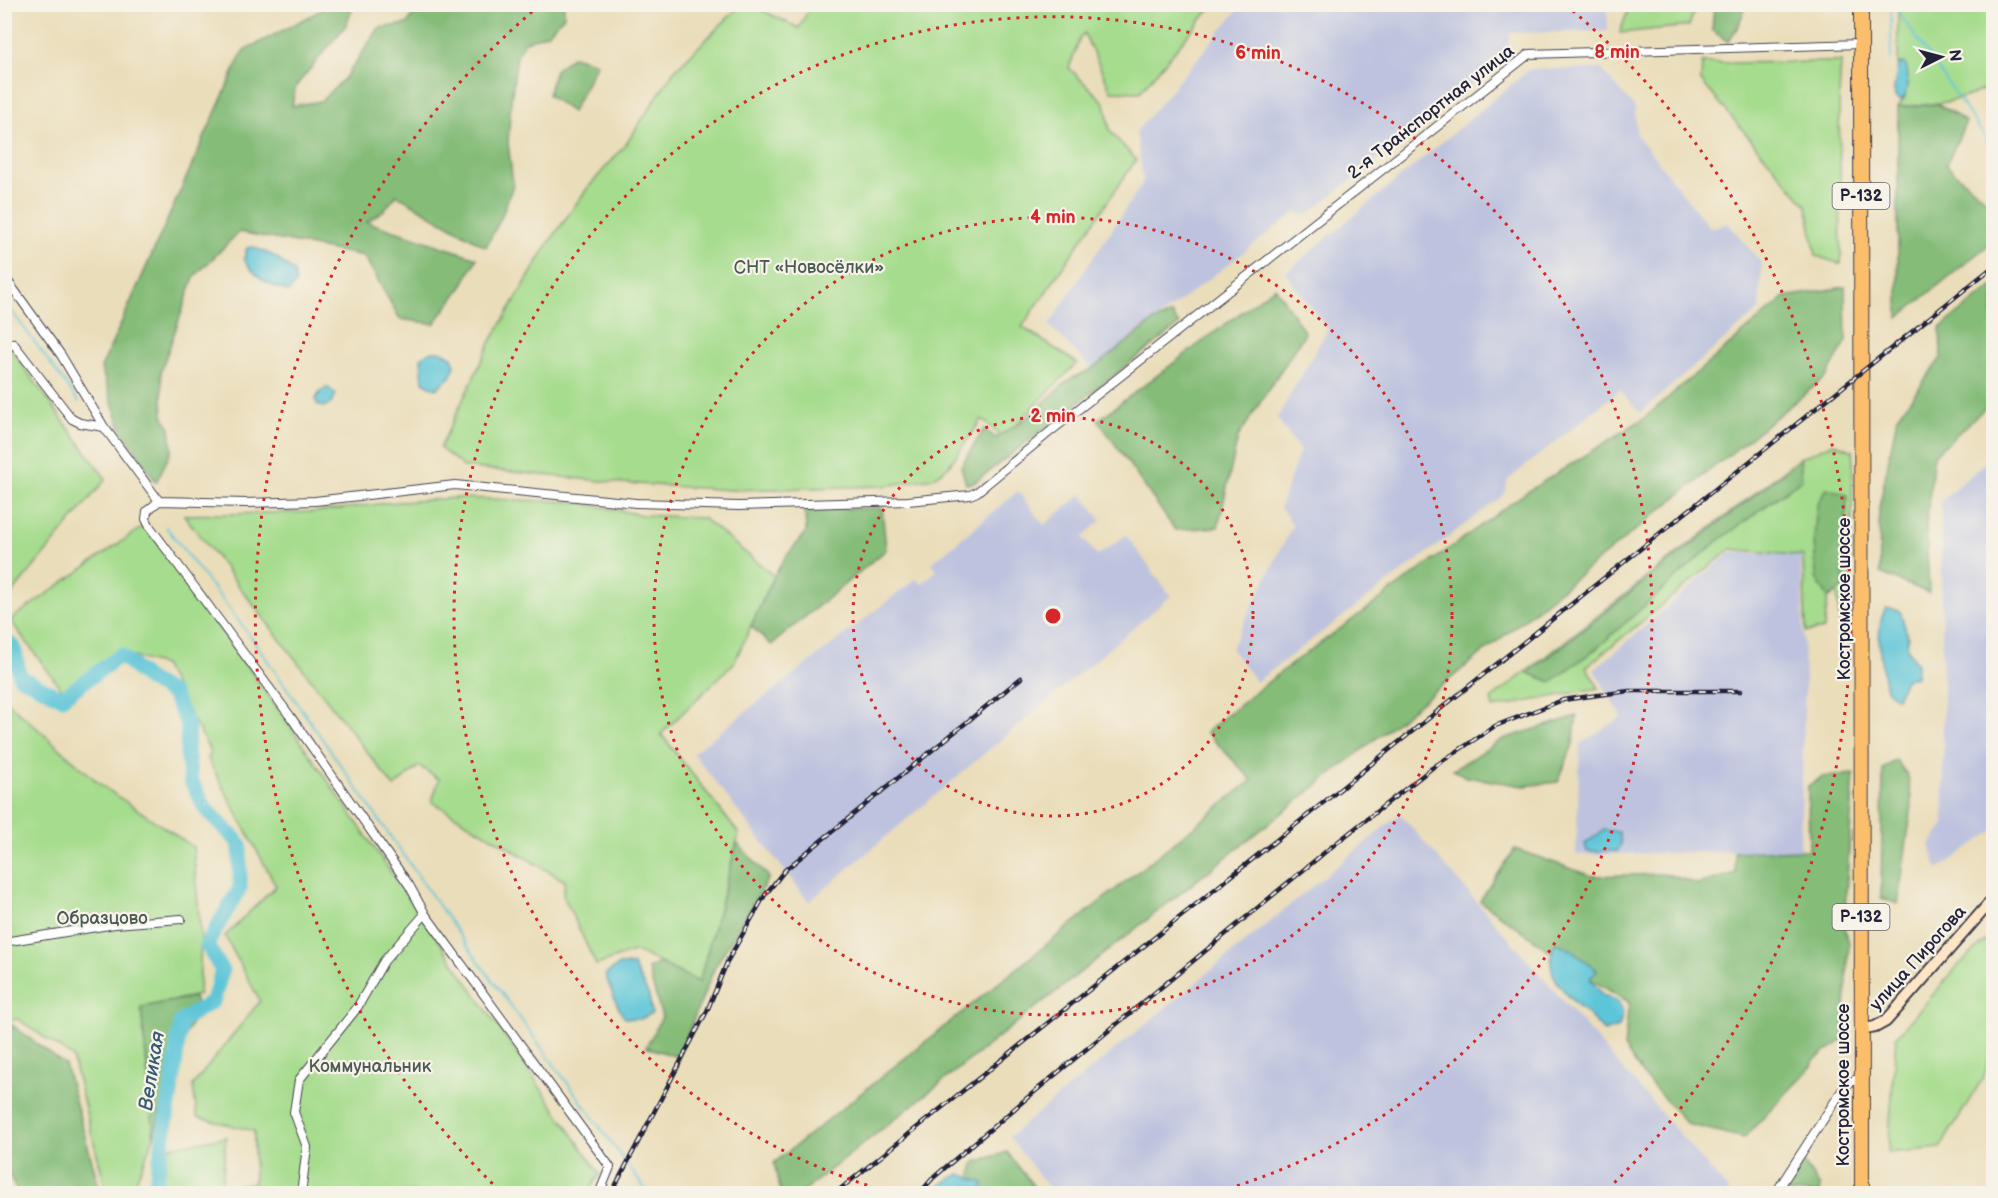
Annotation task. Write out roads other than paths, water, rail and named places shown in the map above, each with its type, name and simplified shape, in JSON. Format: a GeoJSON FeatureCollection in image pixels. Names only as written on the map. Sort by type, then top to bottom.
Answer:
{"type":"FeatureCollection","features":[{"type":"Feature","properties":{"kind":"highway","name":"Костромское шоссе"},"geometry":{"type":"LineString","coordinates":[[1861,4],[1862,1194]]}},
{"type":"Feature","properties":{"kind":"street","name":"2-я Транспортная улица"},"geometry":{"type":"LineString","coordinates":[[159,501],[315,501],[455,485],[636,503],[728,505],[908,501],[970,495],[977,492],[1529,54],[1861,44]]}},
{"type":"Feature","properties":{"kind":"street"},"geometry":{"type":"LineString","coordinates":[[4,276],[61,355],[104,427],[159,501],[147,511],[146,519],[150,527],[290,716],[409,885],[425,914],[610,1167],[599,1194]]}},
{"type":"Feature","properties":{"kind":"street"},"geometry":{"type":"LineString","coordinates":[[4,348],[13,343],[72,419],[80,423],[104,427]]}},
{"type":"Feature","properties":{"kind":"street","name":"улица Пирогова"},"geometry":{"type":"LineString","coordinates":[[1861,1030],[1875,1027],[1886,1021],[1994,898]]}},
{"type":"Feature","properties":{"kind":"street"},"geometry":{"type":"LineString","coordinates":[[301,1194],[307,1147],[294,1112],[299,1080],[357,1008],[384,961],[425,914]]}},
{"type":"Feature","properties":{"kind":"street"},"geometry":{"type":"LineString","coordinates":[[4,942],[115,924],[181,919]]}},
{"type":"Feature","properties":{"kind":"street"},"geometry":{"type":"LineString","coordinates":[[1775,1194],[1841,1092],[1849,1083],[1861,1077]]}},
{"type":"Feature","properties":{"kind":"water"},"geometry":{"type":"Polygon","coordinates":[[[1905,63],[1907,84],[1905,97],[1900,100],[1895,97],[1894,89],[1898,65],[1905,63]]]}},
{"type":"Feature","properties":{"kind":"water"},"geometry":{"type":"Polygon","coordinates":[[[253,247],[274,256],[294,272],[296,283],[288,292],[263,280],[252,271],[244,259],[247,248],[253,247]]]}},
{"type":"Feature","properties":{"kind":"water"},"geometry":{"type":"Polygon","coordinates":[[[440,351],[452,357],[455,366],[450,377],[436,389],[423,382],[421,358],[429,352],[440,351]]]}},
{"type":"Feature","properties":{"kind":"water"},"geometry":{"type":"Polygon","coordinates":[[[327,387],[336,394],[331,404],[323,407],[315,400],[327,387]]]}},
{"type":"Feature","properties":{"kind":"water"},"geometry":{"type":"Polygon","coordinates":[[[1886,608],[1900,611],[1908,637],[1907,648],[1917,664],[1916,677],[1905,679],[1897,698],[1886,690],[1881,659],[1879,637],[1886,608]]]}},
{"type":"Feature","properties":{"kind":"water"},"geometry":{"type":"Polygon","coordinates":[[[1604,830],[1619,832],[1621,844],[1617,851],[1587,851],[1585,844],[1604,830]]]}},
{"type":"Feature","properties":{"kind":"water"},"geometry":{"type":"Polygon","coordinates":[[[1556,942],[1574,952],[1597,970],[1590,979],[1603,995],[1618,1001],[1623,1013],[1619,1027],[1604,1032],[1564,992],[1556,981],[1552,969],[1551,956],[1556,942]]]}},
{"type":"Feature","properties":{"kind":"water"},"geometry":{"type":"Polygon","coordinates":[[[619,965],[633,965],[649,996],[652,1013],[641,1019],[625,1018],[614,998],[605,975],[619,965]]]}},
{"type":"Feature","properties":{"kind":"water"},"geometry":{"type":"Polygon","coordinates":[[[959,1174],[984,1183],[981,1193],[926,1193],[959,1174]]]}},
{"type":"Feature","properties":{"kind":"waterway"},"geometry":{"type":"LineString","coordinates":[[1891,4],[1891,59]]}},
{"type":"Feature","properties":{"kind":"waterway"},"geometry":{"type":"LineString","coordinates":[[1893,4],[1994,150]]}},
{"type":"Feature","properties":{"kind":"waterway"},"geometry":{"type":"LineString","coordinates":[[4,301],[79,402]]}},
{"type":"Feature","properties":{"kind":"waterway"},"geometry":{"type":"LineString","coordinates":[[166,527],[251,637],[470,950],[649,1194]]}},
{"type":"Feature","properties":{"kind":"waterway","name":"Великая"},"geometry":{"type":"LineString","coordinates":[[4,640],[14,647],[20,677],[62,698],[121,655],[147,679],[173,694],[188,726],[187,752],[191,781],[205,808],[240,844],[240,888],[207,944],[222,971],[213,1001],[181,1021],[154,1194]]}},
{"type":"Feature","properties":{"kind":"railway"},"geometry":{"type":"LineString","coordinates":[[834,1194],[1994,266]]}},
{"type":"Feature","properties":{"kind":"railway"},"geometry":{"type":"LineString","coordinates":[[611,1194],[707,1011],[728,960],[765,895],[785,870],[1021,678]]}},
{"type":"Feature","properties":{"kind":"railway"},"geometry":{"type":"LineString","coordinates":[[919,1194],[933,1178],[1027,1098],[1330,848],[1432,768],[1495,726],[1563,700],[1598,695],[1629,691],[1741,691]]}},
{"type":"Feature","properties":{"kind":"park label","name":"СНТ «Новосёлки»"},"geometry":{"type":"Point","coordinates":[809,267]}},
{"type":"Feature","properties":{"kind":"park label","name":"Образцово"},"geometry":{"type":"Point","coordinates":[102,918]}},
{"type":"Feature","properties":{"kind":"park label","name":"Коммунальник"},"geometry":{"type":"Point","coordinates":[370,1066]}}]}
